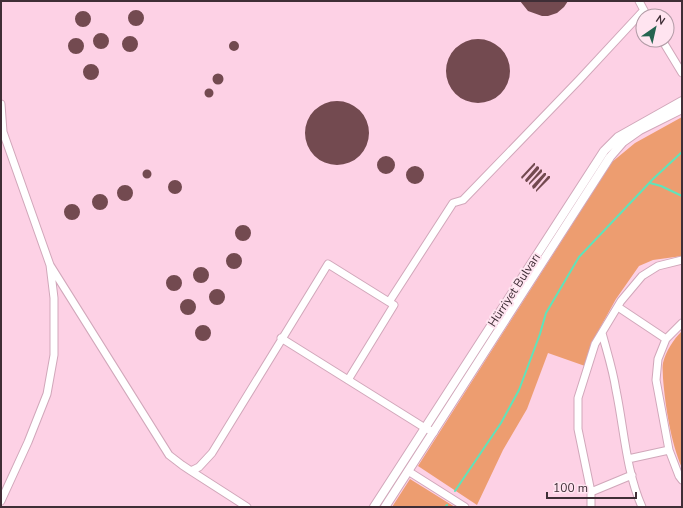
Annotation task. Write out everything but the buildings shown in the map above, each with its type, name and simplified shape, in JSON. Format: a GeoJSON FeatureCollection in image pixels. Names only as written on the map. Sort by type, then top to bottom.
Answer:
{"type":"FeatureCollection","features":[{"type":"Feature","properties":{"kind":"main road","name":"Hürriyet Bulvarı"},"geometry":{"type":"LineString","coordinates":[[374,507],[604,151],[618,137],[682,101]]}},
{"type":"Feature","properties":{"kind":"main road","name":"Hürriyet Bulvarı"},"geometry":{"type":"LineString","coordinates":[[385,507],[610,157],[623,142],[640,130],[682,109]]}},
{"type":"Feature","properties":{"kind":"street"},"geometry":{"type":"LineString","coordinates":[[389,302],[453,203],[463,200],[635,24]]}},
{"type":"Feature","properties":{"kind":"street"},"geometry":{"type":"LineString","coordinates":[[667,48],[682,72]]}},
{"type":"Feature","properties":{"kind":"street"},"geometry":{"type":"LineString","coordinates":[[1,104],[3,132],[50,265],[54,298],[54,356],[47,394],[28,442],[1,501]]}},
{"type":"Feature","properties":{"kind":"street"},"geometry":{"type":"LineString","coordinates":[[591,507],[591,492],[578,428],[578,398],[595,344],[618,306],[642,276],[658,266],[682,260]]}},
{"type":"Feature","properties":{"kind":"street"},"geometry":{"type":"LineString","coordinates":[[191,471],[199,467],[212,453],[281,338],[328,264],[394,305],[348,380]]}},
{"type":"Feature","properties":{"kind":"street"},"geometry":{"type":"LineString","coordinates":[[50,265],[169,455],[182,466],[246,507]]}},
{"type":"Feature","properties":{"kind":"street"},"geometry":{"type":"LineString","coordinates":[[618,306],[666,339]]}},
{"type":"Feature","properties":{"kind":"street"},"geometry":{"type":"LineString","coordinates":[[682,323],[666,339],[658,359],[656,380],[669,450],[682,480]]}},
{"type":"Feature","properties":{"kind":"street"},"geometry":{"type":"LineString","coordinates":[[602,333],[616,388],[628,459],[637,496],[642,507]]}},
{"type":"Feature","properties":{"kind":"street"},"geometry":{"type":"LineString","coordinates":[[281,338],[425,428],[434,432]]}},
{"type":"Feature","properties":{"kind":"street"},"geometry":{"type":"LineString","coordinates":[[628,459],[669,450]]}},
{"type":"Feature","properties":{"kind":"street"},"geometry":{"type":"LineString","coordinates":[[408,471],[465,507]]}},
{"type":"Feature","properties":{"kind":"street"},"geometry":{"type":"LineString","coordinates":[[591,492],[632,475]]}},
{"type":"Feature","properties":{"kind":"shaded area"},"geometry":{"type":"Polygon","coordinates":[[[682,117],[682,256],[653,260],[639,266],[616,299],[591,344],[585,366],[548,353],[527,409],[503,450],[477,505],[418,466],[612,162],[635,143],[682,117]]]}},
{"type":"Feature","properties":{"kind":"shaded area"},"geometry":{"type":"Polygon","coordinates":[[[682,331],[682,468],[669,424],[665,400],[663,363],[668,350],[682,331]]]}},
{"type":"Feature","properties":{"kind":"shaded area"},"geometry":{"type":"Polygon","coordinates":[[[410,479],[455,507],[392,507],[410,479]]]}},
{"type":"Feature","properties":{"kind":"waterway"},"geometry":{"type":"LineString","coordinates":[[455,491],[501,423],[519,390],[540,334],[546,313],[579,257],[653,179],[682,152]]}},
{"type":"Feature","properties":{"kind":"waterway"},"geometry":{"type":"LineString","coordinates":[[650,183],[661,186],[682,196]]}}]}
